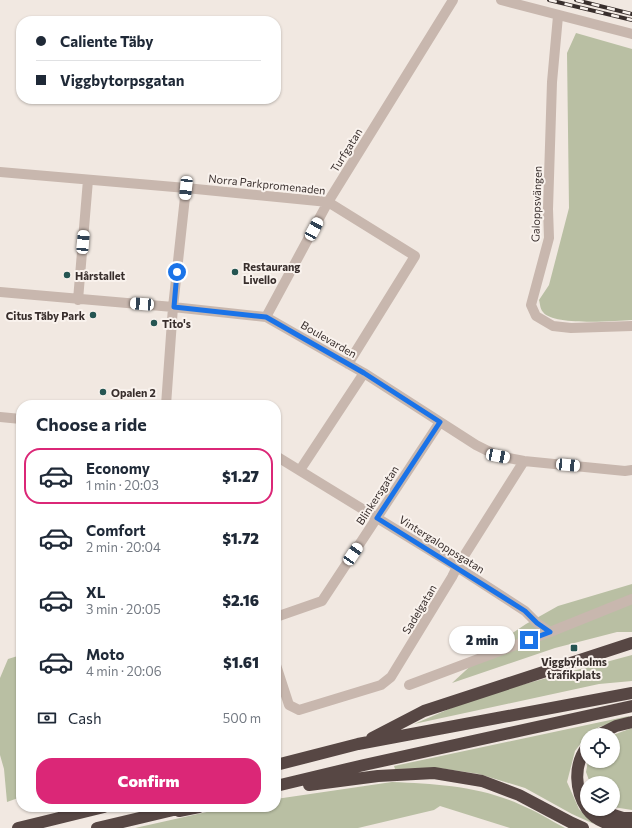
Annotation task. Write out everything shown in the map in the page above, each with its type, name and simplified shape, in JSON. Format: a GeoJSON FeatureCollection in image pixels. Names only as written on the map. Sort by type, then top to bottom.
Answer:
{"type":"FeatureCollection","features":[{"type":"Feature","properties":{"kind":"highway"},"geometry":{"type":"LineString","coordinates":[[358,744],[424,712],[632,643]]}},
{"type":"Feature","properties":{"kind":"highway"},"geometry":{"type":"LineString","coordinates":[[578,661],[632,648]]}},
{"type":"Feature","properties":{"kind":"highway"},"geometry":{"type":"LineString","coordinates":[[281,764],[358,744],[632,693]]}},
{"type":"Feature","properties":{"kind":"highway"},"geometry":{"type":"LineString","coordinates":[[281,785],[632,706]]}},
{"type":"Feature","properties":{"kind":"highway"},"geometry":{"type":"LineString","coordinates":[[612,728],[632,722]]}},
{"type":"Feature","properties":{"kind":"highway"},"geometry":{"type":"LineString","coordinates":[[580,760],[577,774],[580,795]]}},
{"type":"Feature","properties":{"kind":"highway"},"geometry":{"type":"LineString","coordinates":[[281,791],[315,784],[370,777],[434,773],[482,781],[513,792],[572,824],[583,828]]}},
{"type":"Feature","properties":{"kind":"highway"},"geometry":{"type":"LineString","coordinates":[[577,774],[580,787]]}},
{"type":"Feature","properties":{"kind":"highway"},"geometry":{"type":"LineString","coordinates":[[18,828],[84,812]]}},
{"type":"Feature","properties":{"kind":"highway"},"geometry":{"type":"LineString","coordinates":[[97,828],[164,812]]}},
{"type":"Feature","properties":{"kind":"highway"},"geometry":{"type":"LineString","coordinates":[[117,823],[173,812]]}},
{"type":"Feature","properties":{"kind":"highway"},"geometry":{"type":"LineString","coordinates":[[595,816],[605,823],[623,827],[632,827]]}},
{"type":"Feature","properties":{"kind":"highway"},"geometry":{"type":"LineString","coordinates":[[617,816],[632,818]]}},
{"type":"Feature","properties":{"kind":"street","name":"Turfgatan"},"geometry":{"type":"LineString","coordinates":[[266,317],[328,202],[453,0]]}},
{"type":"Feature","properties":{"kind":"street"},"geometry":{"type":"LineString","coordinates":[[501,0],[558,16],[629,33]]}},
{"type":"Feature","properties":{"kind":"street","name":"Galoppsvängen"},"geometry":{"type":"LineString","coordinates":[[558,16],[552,82],[548,209],[549,238],[532,305],[536,316],[554,326],[571,328],[632,326]]}},
{"type":"Feature","properties":{"kind":"street","name":"Norra Parkpromenaden"},"geometry":{"type":"LineString","coordinates":[[0,172],[328,202],[414,256],[348,364]]}},
{"type":"Feature","properties":{"kind":"street"},"geometry":{"type":"LineString","coordinates":[[78,300],[88,180]]}},
{"type":"Feature","properties":{"kind":"street"},"geometry":{"type":"LineString","coordinates":[[166,400],[186,188]]}},
{"type":"Feature","properties":{"kind":"street","name":"Boulevarden"},"geometry":{"type":"LineString","coordinates":[[0,292],[78,300],[174,307],[266,317],[364,373],[476,445],[498,456],[524,461],[630,471]]}},
{"type":"Feature","properties":{"kind":"street"},"geometry":{"type":"LineString","coordinates":[[300,470],[364,373]]}},
{"type":"Feature","properties":{"kind":"street"},"geometry":{"type":"LineString","coordinates":[[0,417],[16,419]]}},
{"type":"Feature","properties":{"kind":"street","name":"Blinkersgatan"},"geometry":{"type":"LineString","coordinates":[[281,615],[322,601],[440,422]]}},
{"type":"Feature","properties":{"kind":"street","name":"Vintergaloppsgatan"},"geometry":{"type":"LineString","coordinates":[[281,459],[457,567],[525,611],[537,623],[550,632]]}},
{"type":"Feature","properties":{"kind":"street","name":"Sadelgatan"},"geometry":{"type":"LineString","coordinates":[[281,680],[289,705],[299,710],[381,684],[391,677],[457,567],[524,461]]}},
{"type":"Feature","properties":{"kind":"street"},"geometry":{"type":"LineString","coordinates":[[410,685],[632,600]]}},
{"type":"Feature","properties":{"kind":"green space"},"geometry":{"type":"Polygon","coordinates":[[[576,33],[632,49],[632,320],[584,322],[559,319],[549,316],[543,312],[539,300],[549,285],[569,208],[567,53],[576,33]]]}},
{"type":"Feature","properties":{"kind":"green space"},"geometry":{"type":"Polygon","coordinates":[[[632,584],[632,632],[617,632],[555,648],[452,683],[490,648],[526,624],[558,606],[632,584]]]}},
{"type":"Feature","properties":{"kind":"green space"},"geometry":{"type":"Polygon","coordinates":[[[632,655],[632,681],[599,684],[414,724],[477,697],[632,655]]]}},
{"type":"Feature","properties":{"kind":"green space"},"geometry":{"type":"Polygon","coordinates":[[[16,657],[16,799],[7,802],[4,769],[0,755],[0,678],[8,659],[16,657]]]}},
{"type":"Feature","properties":{"kind":"green space"},"geometry":{"type":"Polygon","coordinates":[[[629,716],[628,718],[598,728],[580,728],[580,744],[575,751],[567,782],[580,810],[580,816],[586,816],[594,824],[572,814],[525,788],[479,774],[439,768],[395,769],[394,766],[629,716]]]}},
{"type":"Feature","properties":{"kind":"green space"},"geometry":{"type":"Polygon","coordinates":[[[632,728],[632,810],[620,808],[620,776],[587,776],[586,772],[587,768],[620,768],[620,732],[632,728]]]}},
{"type":"Feature","properties":{"kind":"green space"},"geometry":{"type":"Polygon","coordinates":[[[392,782],[441,785],[474,790],[505,799],[527,807],[565,828],[510,828],[440,806],[434,810],[358,828],[135,828],[207,812],[281,812],[281,798],[392,782]]]}},
{"type":"Feature","properties":{"kind":"railway"},"geometry":{"type":"LineString","coordinates":[[549,0],[632,20]]}},
{"type":"Feature","properties":{"kind":"railway"},"geometry":{"type":"LineString","coordinates":[[576,0],[632,14]]}},
{"type":"Feature","properties":{"kind":"place","name":"Restaurang Livello"},"geometry":{"type":"Point","coordinates":[235,272]}},
{"type":"Feature","properties":{"kind":"place","name":"Hårstallet"},"geometry":{"type":"Point","coordinates":[67,275]}},
{"type":"Feature","properties":{"kind":"place","name":"Citus Täby Park"},"geometry":{"type":"Point","coordinates":[93,315]}},
{"type":"Feature","properties":{"kind":"place","name":"Tito's"},"geometry":{"type":"Point","coordinates":[154,323]}},
{"type":"Feature","properties":{"kind":"place","name":"Opalen 2"},"geometry":{"type":"Point","coordinates":[103,392]}},
{"type":"Feature","properties":{"kind":"place","name":"Viggbyholms trafikplats"},"geometry":{"type":"Point","coordinates":[574,648]}},
{"type":"Feature","properties":{"kind":"route"},"geometry":{"type":"LineString","coordinates":[[177,272],[174,307],[266,317],[364,373],[440,422],[377,518],[525,611],[537,623],[550,632],[529,640]]}}]}
